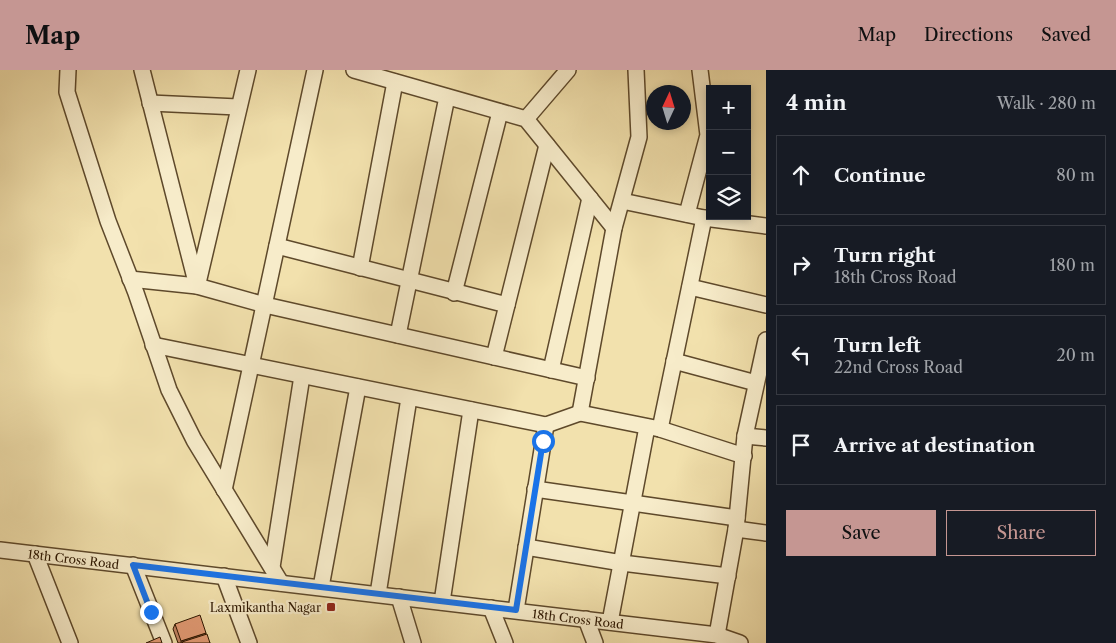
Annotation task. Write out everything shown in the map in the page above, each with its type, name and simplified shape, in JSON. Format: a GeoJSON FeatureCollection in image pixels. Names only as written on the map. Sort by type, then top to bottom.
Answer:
{"type":"FeatureCollection","features":[{"type":"Feature","properties":{"kind":"street"},"geometry":{"type":"LineString","coordinates":[[68,70],[67,92],[108,221],[169,390],[194,440],[281,583]]}},
{"type":"Feature","properties":{"kind":"street"},"geometry":{"type":"LineString","coordinates":[[142,70],[197,286]]}},
{"type":"Feature","properties":{"kind":"street"},"geometry":{"type":"LineString","coordinates":[[197,286],[248,70]]}},
{"type":"Feature","properties":{"kind":"street"},"geometry":{"type":"LineString","coordinates":[[224,490],[315,70]]}},
{"type":"Feature","properties":{"kind":"street"},"geometry":{"type":"LineString","coordinates":[[354,70],[379,74],[395,82],[526,119],[614,228]]}},
{"type":"Feature","properties":{"kind":"street"},"geometry":{"type":"LineString","coordinates":[[526,119],[568,70]]}},
{"type":"Feature","properties":{"kind":"street"},"geometry":{"type":"LineString","coordinates":[[580,414],[614,228],[639,137],[636,70]]}},
{"type":"Feature","properties":{"kind":"street"},"geometry":{"type":"LineString","coordinates":[[687,214],[708,135],[700,70]]}},
{"type":"Feature","properties":{"kind":"street"},"geometry":{"type":"LineString","coordinates":[[360,268],[395,82]]}},
{"type":"Feature","properties":{"kind":"street"},"geometry":{"type":"LineString","coordinates":[[398,335],[447,97]]}},
{"type":"Feature","properties":{"kind":"street"},"geometry":{"type":"LineString","coordinates":[[150,103],[238,108]]}},
{"type":"Feature","properties":{"kind":"street"},"geometry":{"type":"LineString","coordinates":[[454,293],[500,112]]}},
{"type":"Feature","properties":{"kind":"street"},"geometry":{"type":"LineString","coordinates":[[494,357],[547,145]]}},
{"type":"Feature","properties":{"kind":"street"},"geometry":{"type":"LineString","coordinates":[[551,370],[590,198]]}},
{"type":"Feature","properties":{"kind":"street"},"geometry":{"type":"LineString","coordinates":[[622,201],[704,218],[766,226]]}},
{"type":"Feature","properties":{"kind":"street"},"geometry":{"type":"LineString","coordinates":[[610,622],[633,504],[653,428],[674,361],[704,218]]}},
{"type":"Feature","properties":{"kind":"street"},"geometry":{"type":"LineString","coordinates":[[277,246],[507,306]]}},
{"type":"Feature","properties":{"kind":"street"},"geometry":{"type":"LineString","coordinates":[[130,279],[197,286],[264,305],[587,378]]}},
{"type":"Feature","properties":{"kind":"street"},"geometry":{"type":"LineString","coordinates":[[690,287],[766,305]]}},
{"type":"Feature","properties":{"kind":"street"},"geometry":{"type":"LineString","coordinates":[[717,635],[737,524],[745,436],[766,340]]}},
{"type":"Feature","properties":{"kind":"street"},"geometry":{"type":"LineString","coordinates":[[153,345],[546,425],[580,414],[653,428],[744,456]]}},
{"type":"Feature","properties":{"kind":"street"},"geometry":{"type":"LineString","coordinates":[[674,361],[756,382]]}},
{"type":"Feature","properties":{"kind":"street"},"geometry":{"type":"LineString","coordinates":[[272,567],[302,376]]}},
{"type":"Feature","properties":{"kind":"street"},"geometry":{"type":"LineString","coordinates":[[321,587],[358,387]]}},
{"type":"Feature","properties":{"kind":"street"},"geometry":{"type":"LineString","coordinates":[[378,594],[409,398]]}},
{"type":"Feature","properties":{"kind":"street"},"geometry":{"type":"LineString","coordinates":[[442,602],[471,410]]}},
{"type":"Feature","properties":{"kind":"street"},"geometry":{"type":"LineString","coordinates":[[516,610],[546,425]]}},
{"type":"Feature","properties":{"kind":"street"},"geometry":{"type":"LineString","coordinates":[[745,436],[766,438]]}},
{"type":"Feature","properties":{"kind":"street"},"geometry":{"type":"LineString","coordinates":[[535,489],[633,504],[737,524],[766,533]]}},
{"type":"Feature","properties":{"kind":"street"},"geometry":{"type":"LineString","coordinates":[[526,547],[622,563],[728,576]]}},
{"type":"Feature","properties":{"kind":"street","name":"18th Cross Road"},"geometry":{"type":"LineString","coordinates":[[0,550],[717,635],[740,643]]}},
{"type":"Feature","properties":{"kind":"street"},"geometry":{"type":"LineString","coordinates":[[35,554],[70,643]]}},
{"type":"Feature","properties":{"kind":"street"},"geometry":{"type":"LineString","coordinates":[[133,565],[164,643]]}},
{"type":"Feature","properties":{"kind":"street"},"geometry":{"type":"LineString","coordinates":[[224,576],[249,643]]}},
{"type":"Feature","properties":{"kind":"street"},"geometry":{"type":"LineString","coordinates":[[398,597],[413,643]]}},
{"type":"Feature","properties":{"kind":"street"},"geometry":{"type":"LineString","coordinates":[[491,608],[505,643]]}},
{"type":"Feature","properties":{"kind":"street"},"geometry":{"type":"LineString","coordinates":[[586,619],[596,643]]}},
{"type":"Feature","properties":{"kind":"building"},"geometry":{"type":"Polygon","coordinates":[[[200,615],[206,633],[181,641],[175,624],[200,615]]]}},
{"type":"Feature","properties":{"kind":"building"},"geometry":{"type":"Polygon","coordinates":[[[207,634],[210,643],[182,642],[207,634]]]}},
{"type":"Feature","properties":{"kind":"building"},"geometry":{"type":"Polygon","coordinates":[[[160,637],[162,643],[146,643],[160,637]]]}},
{"type":"Feature","properties":{"kind":"place","name":"Laxmikantha Nagar"},"geometry":{"type":"Point","coordinates":[331,607]}},
{"type":"Feature","properties":{"kind":"route"},"geometry":{"type":"LineString","coordinates":[[151,612],[133,565],[516,610],[543,441]]}}]}
